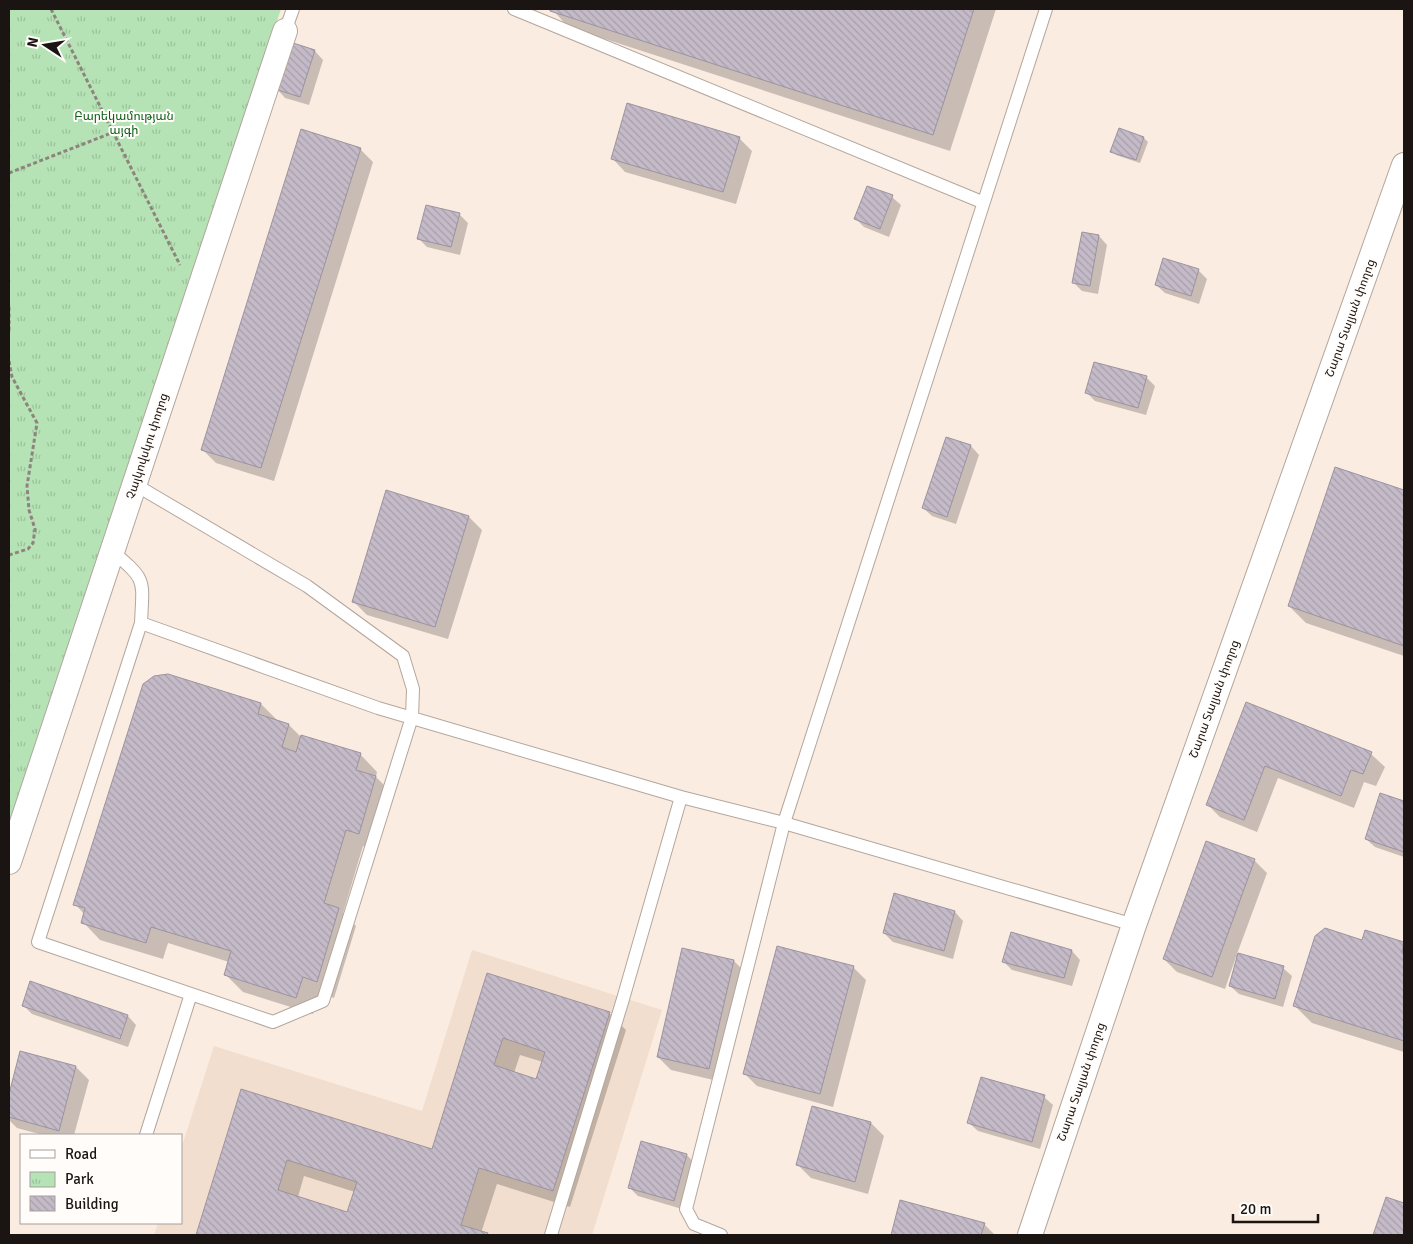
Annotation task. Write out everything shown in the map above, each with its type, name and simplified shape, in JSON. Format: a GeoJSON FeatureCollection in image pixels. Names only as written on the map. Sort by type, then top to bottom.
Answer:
{"type":"FeatureCollection","features":[{"type":"Feature","properties":{"kind":"street","name":"Չայկովսկու փողոց"},"geometry":{"type":"LineString","coordinates":[[9,862],[285,31]]}},
{"type":"Feature","properties":{"kind":"street","name":"Շարա Տալյան փողոց"},"geometry":{"type":"LineString","coordinates":[[1030,1235],[1134,925],[1404,165]]}},
{"type":"Feature","properties":{"kind":"lane"},"geometry":{"type":"LineString","coordinates":[[285,31],[293,9]]}},
{"type":"Feature","properties":{"kind":"lane"},"geometry":{"type":"LineString","coordinates":[[514,9],[982,202]]}},
{"type":"Feature","properties":{"kind":"lane"},"geometry":{"type":"LineString","coordinates":[[721,1235],[694,1224],[686,1210],[784,823],[982,202],[1046,9]]}},
{"type":"Feature","properties":{"kind":"lane"},"geometry":{"type":"LineString","coordinates":[[112,551],[135,571],[143,584],[141,623],[38,942],[273,1022],[323,1001],[412,717],[413,689],[403,656],[307,586],[134,484]]}},
{"type":"Feature","properties":{"kind":"lane"},"geometry":{"type":"LineString","coordinates":[[141,623],[378,708],[681,797],[784,823],[1134,925]]}},
{"type":"Feature","properties":{"kind":"lane"},"geometry":{"type":"LineString","coordinates":[[551,1235],[623,998],[681,797]]}},
{"type":"Feature","properties":{"kind":"lane"},"geometry":{"type":"LineString","coordinates":[[146,1134],[190,994]]}},
{"type":"Feature","properties":{"kind":"path"},"geometry":{"type":"LineString","coordinates":[[51,9],[185,274]]}},
{"type":"Feature","properties":{"kind":"path"},"geometry":{"type":"LineString","coordinates":[[9,173],[114,132]]}},
{"type":"Feature","properties":{"kind":"path"},"geometry":{"type":"LineString","coordinates":[[9,307],[9,333]]}},
{"type":"Feature","properties":{"kind":"path"},"geometry":{"type":"LineString","coordinates":[[9,361],[12,377],[37,423],[27,486],[29,510],[35,529],[33,543],[28,549],[9,555]]}},
{"type":"Feature","properties":{"kind":"shaded area"},"geometry":{"type":"Polygon","coordinates":[[[472,950],[662,1010],[592,1235],[154,1235],[158,1224],[182,1224],[182,1146],[214,1046],[422,1111],[472,950]]]}},
{"type":"Feature","properties":{"kind":"green space","name":"Բարեկամության այգի"},"geometry":{"type":"Polygon","coordinates":[[[9,9],[281,9],[9,823],[9,9]]]}},
{"type":"Feature","properties":{"kind":"building"},"geometry":{"type":"Polygon","coordinates":[[[550,9],[974,9],[933,135],[550,11],[550,9]]]}},
{"type":"Feature","properties":{"kind":"building"},"geometry":{"type":"Polygon","coordinates":[[[290,42],[315,50],[300,97],[275,89],[290,42]]]}},
{"type":"Feature","properties":{"kind":"building"},"geometry":{"type":"Polygon","coordinates":[[[627,103],[740,137],[723,192],[611,159],[627,103]]]}},
{"type":"Feature","properties":{"kind":"building"},"geometry":{"type":"Polygon","coordinates":[[[1119,128],[1144,137],[1136,160],[1110,152],[1119,128]]]}},
{"type":"Feature","properties":{"kind":"building"},"geometry":{"type":"Polygon","coordinates":[[[301,129],[361,148],[261,468],[201,450],[301,129]]]}},
{"type":"Feature","properties":{"kind":"building"},"geometry":{"type":"Polygon","coordinates":[[[867,186],[893,195],[880,229],[854,219],[867,186]]]}},
{"type":"Feature","properties":{"kind":"building"},"geometry":{"type":"Polygon","coordinates":[[[426,205],[460,213],[451,247],[417,239],[426,205]]]}},
{"type":"Feature","properties":{"kind":"building"},"geometry":{"type":"Polygon","coordinates":[[[1082,232],[1099,235],[1090,286],[1072,283],[1082,232]]]}},
{"type":"Feature","properties":{"kind":"building"},"geometry":{"type":"Polygon","coordinates":[[[1163,258],[1199,269],[1191,296],[1155,285],[1163,258]]]}},
{"type":"Feature","properties":{"kind":"building"},"geometry":{"type":"Polygon","coordinates":[[[1094,362],[1147,376],[1138,408],[1085,393],[1094,362]]]}},
{"type":"Feature","properties":{"kind":"building"},"geometry":{"type":"Polygon","coordinates":[[[946,437],[971,445],[947,517],[922,508],[946,437]]]}},
{"type":"Feature","properties":{"kind":"building"},"geometry":{"type":"Polygon","coordinates":[[[1335,467],[1404,490],[1404,646],[1288,606],[1335,467]]]}},
{"type":"Feature","properties":{"kind":"building"},"geometry":{"type":"Polygon","coordinates":[[[386,490],[469,516],[435,627],[352,602],[386,490]]]}},
{"type":"Feature","properties":{"kind":"building"},"geometry":{"type":"Polygon","coordinates":[[[168,674],[261,703],[258,714],[289,724],[282,747],[296,752],[301,735],[361,753],[356,770],[376,776],[359,834],[346,830],[324,903],[339,908],[317,982],[303,977],[296,998],[224,975],[231,951],[151,927],[146,943],[81,923],[85,908],[73,905],[143,684],[154,676],[168,674]]]}},
{"type":"Feature","properties":{"kind":"building"},"geometry":{"type":"Polygon","coordinates":[[[1246,702],[1372,752],[1363,774],[1351,770],[1341,796],[1265,766],[1244,820],[1206,805],[1246,702]]]}},
{"type":"Feature","properties":{"kind":"building"},"geometry":{"type":"Polygon","coordinates":[[[1380,793],[1404,801],[1404,852],[1365,839],[1380,793]]]}},
{"type":"Feature","properties":{"kind":"building"},"geometry":{"type":"Polygon","coordinates":[[[1206,841],[1255,859],[1212,977],[1163,959],[1206,841]]]}},
{"type":"Feature","properties":{"kind":"building"},"geometry":{"type":"Polygon","coordinates":[[[894,893],[955,911],[944,951],[883,933],[894,893]]]}},
{"type":"Feature","properties":{"kind":"building"},"geometry":{"type":"Polygon","coordinates":[[[1325,928],[1362,940],[1365,930],[1404,942],[1402,953],[1404,954],[1404,1041],[1293,1006],[1315,936],[1325,928]]]}},
{"type":"Feature","properties":{"kind":"building"},"geometry":{"type":"Polygon","coordinates":[[[1011,932],[1072,950],[1064,978],[1002,962],[1011,932]]]}},
{"type":"Feature","properties":{"kind":"building"},"geometry":{"type":"Polygon","coordinates":[[[777,946],[854,966],[820,1094],[743,1074],[777,946]]]}},
{"type":"Feature","properties":{"kind":"building"},"geometry":{"type":"Polygon","coordinates":[[[682,948],[734,960],[709,1069],[657,1057],[682,948]]]}},
{"type":"Feature","properties":{"kind":"building"},"geometry":{"type":"Polygon","coordinates":[[[1238,953],[1284,966],[1275,999],[1229,986],[1238,953]]]}},
{"type":"Feature","properties":{"kind":"building"},"geometry":{"type":"Polygon","coordinates":[[[487,973],[610,1012],[553,1191],[479,1168],[461,1225],[488,1233],[487,1235],[196,1235],[241,1089],[432,1149],[487,973]],[[503,1038],[494,1065],[536,1079],[545,1052],[503,1038]],[[287,1160],[278,1190],[347,1212],[357,1182],[287,1160]]]}},
{"type":"Feature","properties":{"kind":"building"},"geometry":{"type":"Polygon","coordinates":[[[30,981],[128,1015],[120,1039],[22,1006],[30,981]]]}},
{"type":"Feature","properties":{"kind":"building"},"geometry":{"type":"Polygon","coordinates":[[[20,1051],[76,1066],[59,1131],[9,1117],[9,1094],[20,1051]]]}},
{"type":"Feature","properties":{"kind":"building"},"geometry":{"type":"Polygon","coordinates":[[[981,1077],[1045,1095],[1032,1142],[967,1123],[981,1077]]]}},
{"type":"Feature","properties":{"kind":"building"},"geometry":{"type":"Polygon","coordinates":[[[812,1106],[871,1122],[855,1182],[796,1165],[812,1106]]]}},
{"type":"Feature","properties":{"kind":"building"},"geometry":{"type":"Polygon","coordinates":[[[641,1141],[687,1154],[674,1201],[628,1188],[641,1141]]]}},
{"type":"Feature","properties":{"kind":"building"},"geometry":{"type":"Polygon","coordinates":[[[1386,1197],[1404,1203],[1404,1235],[1373,1235],[1386,1197]]]}},
{"type":"Feature","properties":{"kind":"building"},"geometry":{"type":"Polygon","coordinates":[[[900,1200],[985,1223],[981,1235],[891,1235],[900,1200]]]}}]}
